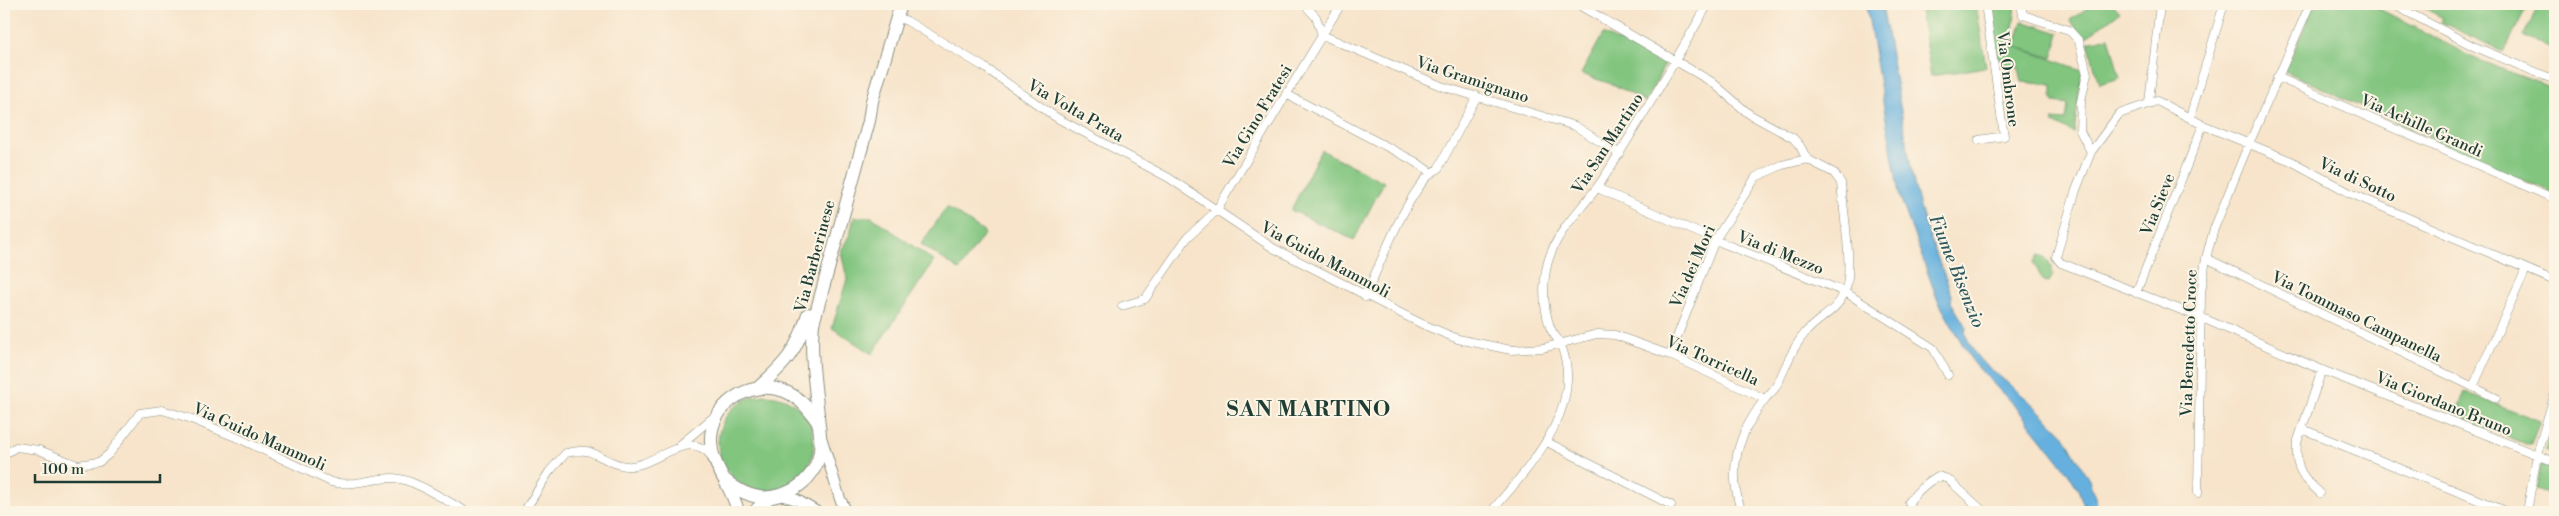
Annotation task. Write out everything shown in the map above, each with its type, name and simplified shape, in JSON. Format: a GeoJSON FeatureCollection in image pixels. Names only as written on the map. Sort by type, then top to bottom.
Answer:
{"type":"FeatureCollection","features":[{"type":"Feature","properties":{"kind":"main road","name":"Via Barberinese"},"geometry":{"type":"LineString","coordinates":[[754,512],[760,505],[775,496],[802,484],[810,476],[819,458],[821,437],[811,338],[813,324],[872,101],[901,4]]}},
{"type":"Feature","properties":{"kind":"main road","name":"Via Barberinese"},"geometry":{"type":"LineString","coordinates":[[758,388],[790,357],[799,340],[864,120],[872,101]]}},
{"type":"Feature","properties":{"kind":"main road","name":"Via Barberinese"},"geometry":{"type":"LineString","coordinates":[[738,512],[736,500],[713,458],[711,432],[721,410],[737,395],[758,388],[783,390],[800,399],[819,423]]}},
{"type":"Feature","properties":{"kind":"main road","name":"Via Barberinese"},"geometry":{"type":"LineString","coordinates":[[724,479],[741,492],[775,496]]}},
{"type":"Feature","properties":{"kind":"street"},"geometry":{"type":"LineString","coordinates":[[1304,4],[1316,17],[1322,35]]}},
{"type":"Feature","properties":{"kind":"street","name":"Via Gino Fratesi"},"geometry":{"type":"LineString","coordinates":[[1216,211],[1341,4]]}},
{"type":"Feature","properties":{"kind":"street"},"geometry":{"type":"LineString","coordinates":[[1577,4],[1712,82],[1749,114],[1793,138],[1800,146],[1806,159],[1834,173],[1841,183],[1849,270],[1845,292],[1837,306],[1807,330],[1794,347],[1774,390],[1766,399]]}},
{"type":"Feature","properties":{"kind":"street","name":"Via San Martino"},"geometry":{"type":"LineString","coordinates":[[1491,512],[1547,442],[1565,396],[1565,370],[1560,343],[1551,330],[1544,293],[1549,259],[1565,228],[1597,188],[1620,154],[1708,4]]}},
{"type":"Feature","properties":{"kind":"street","name":"Via Ombrone"},"geometry":{"type":"LineString","coordinates":[[1980,140],[2004,136],[1985,4]]}},
{"type":"Feature","properties":{"kind":"street"},"geometry":{"type":"LineString","coordinates":[[2021,4],[2023,15],[2069,30],[2079,41],[2087,74],[2081,101],[2080,130],[2091,152]]}},
{"type":"Feature","properties":{"kind":"street"},"geometry":{"type":"LineString","coordinates":[[2160,4],[2149,102],[2116,117],[2091,152],[2076,190],[2056,257],[2061,263],[2201,318]]}},
{"type":"Feature","properties":{"kind":"street"},"geometry":{"type":"LineString","coordinates":[[2190,117],[2224,4]]}},
{"type":"Feature","properties":{"kind":"street","name":"Via Benedetto Croce"},"geometry":{"type":"LineString","coordinates":[[2198,493],[2201,288],[2206,258],[2214,229],[2249,143],[2310,4]]}},
{"type":"Feature","properties":{"kind":"street"},"geometry":{"type":"LineString","coordinates":[[2392,4],[2473,46],[2555,80]]}},
{"type":"Feature","properties":{"kind":"street","name":"Via Volta Prata"},"geometry":{"type":"LineString","coordinates":[[896,17],[908,21],[984,68],[1057,118],[1169,178],[1216,211]]}},
{"type":"Feature","properties":{"kind":"street","name":"Via Gramignano"},"geometry":{"type":"LineString","coordinates":[[1322,35],[1441,86],[1575,126],[1620,154]]}},
{"type":"Feature","properties":{"kind":"street","name":"Via Achille Grandi"},"geometry":{"type":"LineString","coordinates":[[2277,77],[2555,199]]}},
{"type":"Feature","properties":{"kind":"street"},"geometry":{"type":"LineString","coordinates":[[1286,94],[1416,162],[1430,172]]}},
{"type":"Feature","properties":{"kind":"street"},"geometry":{"type":"LineString","coordinates":[[1365,297],[1409,202],[1430,172],[1438,169],[1476,96]]}},
{"type":"Feature","properties":{"kind":"street","name":"Via di Sotto"},"geometry":{"type":"LineString","coordinates":[[2149,102],[2156,101],[2203,125],[2291,161],[2350,193],[2555,281]]}},
{"type":"Feature","properties":{"kind":"street","name":"Via Sieve"},"geometry":{"type":"LineString","coordinates":[[2136,293],[2203,125]]}},
{"type":"Feature","properties":{"kind":"street","name":"Via dei Mori"},"geometry":{"type":"LineString","coordinates":[[1670,355],[1715,240],[1756,177],[1782,165],[1806,159]]}},
{"type":"Feature","properties":{"kind":"street","name":"Via di Mezzo"},"geometry":{"type":"LineString","coordinates":[[1597,188],[1715,240],[1845,292],[1932,348],[1948,375]]}},
{"type":"Feature","properties":{"kind":"street"},"geometry":{"type":"LineString","coordinates":[[1122,306],[1145,300],[1187,238],[1216,211]]}},
{"type":"Feature","properties":{"kind":"street","name":"Via Guido Mammoli"},"geometry":{"type":"LineString","coordinates":[[1216,211],[1273,248],[1365,297],[1458,339],[1511,350],[1546,347],[1560,343]]}},
{"type":"Feature","properties":{"kind":"street","name":"Via Tommaso Campanella"},"geometry":{"type":"LineString","coordinates":[[2206,258],[2496,398]]}},
{"type":"Feature","properties":{"kind":"street"},"geometry":{"type":"LineString","coordinates":[[2473,387],[2526,269]]}},
{"type":"Feature","properties":{"kind":"street","name":"Via Giordano Bruno"},"geometry":{"type":"LineString","coordinates":[[2201,318],[2322,370],[2555,462]]}},
{"type":"Feature","properties":{"kind":"street","name":"Via San Martino"},"geometry":{"type":"LineString","coordinates":[[1546,347],[1551,330]]}},
{"type":"Feature","properties":{"kind":"street","name":"Via Torricella"},"geometry":{"type":"LineString","coordinates":[[1560,343],[1597,334],[1609,334],[1670,355],[1766,399],[1749,424],[1736,457],[1735,488],[1742,512]]}},
{"type":"Feature","properties":{"kind":"street"},"geometry":{"type":"LineString","coordinates":[[2320,493],[2304,479],[2298,466],[2297,443],[2322,370]]}},
{"type":"Feature","properties":{"kind":"street"},"geometry":{"type":"LineString","coordinates":[[2527,512],[2537,454],[2555,393]]}},
{"type":"Feature","properties":{"kind":"street","name":"Via Guido Mammoli"},"geometry":{"type":"LineString","coordinates":[[4,455],[16,447],[40,450],[76,465],[99,462],[109,454],[140,413],[162,410],[238,438],[331,482],[344,485],[395,478],[420,487],[467,512]]}},
{"type":"Feature","properties":{"kind":"street"},"geometry":{"type":"LineString","coordinates":[[673,451],[721,410]]}},
{"type":"Feature","properties":{"kind":"street"},"geometry":{"type":"LineString","coordinates":[[2302,429],[2508,512]]}},
{"type":"Feature","properties":{"kind":"street"},"geometry":{"type":"LineString","coordinates":[[821,437],[840,499],[847,512]]}},
{"type":"Feature","properties":{"kind":"street"},"geometry":{"type":"LineString","coordinates":[[1547,442],[1671,505]]}},
{"type":"Feature","properties":{"kind":"street"},"geometry":{"type":"LineString","coordinates":[[524,512],[549,472],[566,453],[586,450],[603,460],[625,466],[635,466],[689,444],[696,445],[708,452],[713,458]]}},
{"type":"Feature","properties":{"kind":"street"},"geometry":{"type":"LineString","coordinates":[[1911,509],[1909,502],[1912,498],[1926,483],[1938,476],[1948,479],[1984,512]]}},
{"type":"Feature","properties":{"kind":"street"},"geometry":{"type":"LineString","coordinates":[[775,496],[797,500],[817,512]]}},
{"type":"Feature","properties":{"kind":"green space"},"geometry":{"type":"Polygon","coordinates":[[[1919,4],[1976,4],[1986,67],[1931,76],[1919,4]]]}},
{"type":"Feature","properties":{"kind":"green space"},"geometry":{"type":"Polygon","coordinates":[[[1987,4],[2016,4],[2012,38],[2016,41],[2022,21],[2059,33],[2052,58],[2014,46],[2082,70],[2074,133],[2053,122],[2052,119],[2066,120],[2068,104],[2054,102],[2052,99],[2052,85],[2022,82],[2019,68],[2004,66],[2001,58],[1999,62],[1995,51],[1987,4]]]}},
{"type":"Feature","properties":{"kind":"green space"},"geometry":{"type":"Polygon","coordinates":[[[2093,4],[2113,4],[2120,12],[2084,39],[2070,20],[2093,4]]]}},
{"type":"Feature","properties":{"kind":"green space"},"geometry":{"type":"Polygon","coordinates":[[[2315,4],[2370,4],[2478,60],[2555,89],[2555,195],[2285,71],[2315,4]]]}},
{"type":"Feature","properties":{"kind":"green space"},"geometry":{"type":"Polygon","coordinates":[[[2416,4],[2528,4],[2504,52],[2441,22],[2443,18],[2416,4]]]}},
{"type":"Feature","properties":{"kind":"green space"},"geometry":{"type":"Polygon","coordinates":[[[2539,4],[2555,4],[2555,49],[2523,37],[2539,4]]]}},
{"type":"Feature","properties":{"kind":"green space"},"geometry":{"type":"Polygon","coordinates":[[[1603,34],[1665,64],[1646,102],[1614,85],[1581,74],[1603,34]]]}},
{"type":"Feature","properties":{"kind":"green space"},"geometry":{"type":"Polygon","coordinates":[[[2109,37],[2120,78],[2099,84],[2088,42],[2109,37]]]}},
{"type":"Feature","properties":{"kind":"green space"},"geometry":{"type":"Polygon","coordinates":[[[1321,150],[1384,182],[1354,240],[1291,210],[1321,150]]]}},
{"type":"Feature","properties":{"kind":"green space"},"geometry":{"type":"Polygon","coordinates":[[[947,207],[985,233],[959,270],[921,244],[947,207]]]}},
{"type":"Feature","properties":{"kind":"green space"},"geometry":{"type":"Polygon","coordinates":[[[854,217],[872,217],[934,261],[872,354],[832,328],[847,279],[841,251],[850,234],[854,217]]]}},
{"type":"Feature","properties":{"kind":"green space"},"geometry":{"type":"Polygon","coordinates":[[[2039,255],[2045,258],[2050,265],[2053,275],[2049,282],[2043,281],[2034,263],[2039,255]]]}},
{"type":"Feature","properties":{"kind":"green space"},"geometry":{"type":"Polygon","coordinates":[[[2465,392],[2540,421],[2531,444],[2526,444],[2455,415],[2465,392]]]}},
{"type":"Feature","properties":{"kind":"green space"},"geometry":{"type":"Polygon","coordinates":[[[757,395],[775,395],[793,403],[806,416],[814,434],[811,462],[793,483],[775,491],[757,491],[739,483],[726,470],[718,452],[718,434],[726,416],[739,403],[757,395]]]}},
{"type":"Feature","properties":{"kind":"green space"},"geometry":{"type":"Polygon","coordinates":[[[2555,417],[2555,453],[2545,449],[2555,417]]]}},
{"type":"Feature","properties":{"kind":"green space"},"geometry":{"type":"Polygon","coordinates":[[[2541,465],[2555,470],[2555,495],[2536,489],[2541,465]]]}},
{"type":"Feature","properties":{"kind":"water","name":"Fiume Bisenzio"},"geometry":{"type":"Polygon","coordinates":[[[1866,4],[1882,4],[1914,184],[1925,225],[1952,295],[1951,302],[1966,327],[1965,334],[1981,361],[2028,400],[2064,435],[2089,480],[2100,512],[2086,512],[2078,489],[2067,471],[2020,412],[1972,361],[1938,301],[1899,194],[1866,4]]]}},
{"type":"Feature","properties":{"kind":"district","name":"SAN MARTINO"},"geometry":{"type":"Point","coordinates":[1309,409]}}]}
